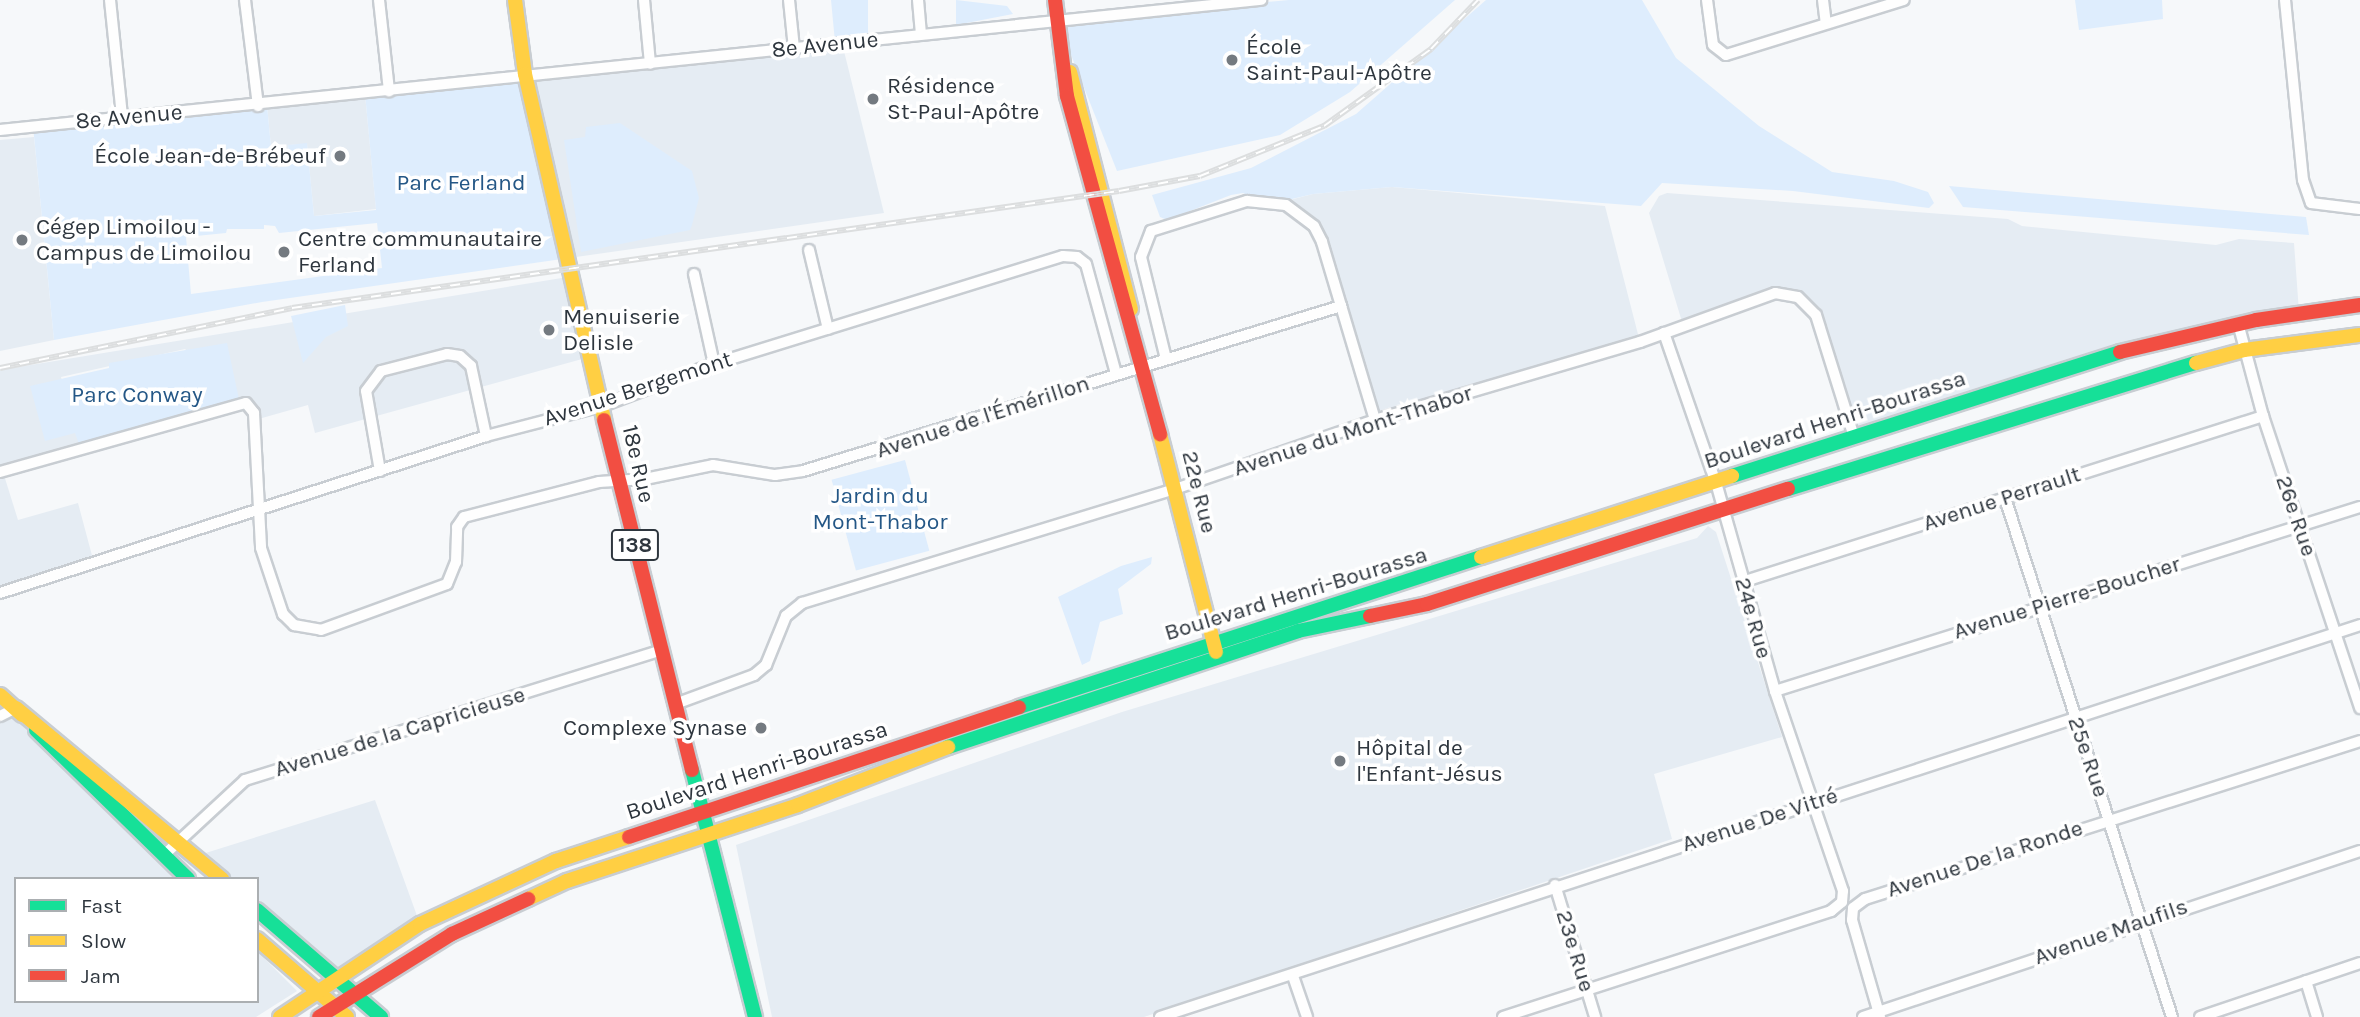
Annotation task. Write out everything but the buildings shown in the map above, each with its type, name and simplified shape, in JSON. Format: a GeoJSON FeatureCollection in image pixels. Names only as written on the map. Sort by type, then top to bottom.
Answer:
{"type":"FeatureCollection","features":[{"type":"Feature","properties":{"kind":"main road","name":"18e Rue"},"geometry":{"type":"LineString","coordinates":[[514,0],[525,74],[618,482],[678,703],[755,1017]]}},
{"type":"Feature","properties":{"kind":"main road","name":"22e Rue"},"geometry":{"type":"LineString","coordinates":[[1055,0],[1067,96],[1087,175],[1143,366],[1216,650]]}},
{"type":"Feature","properties":{"kind":"main road","name":"Boulevard Henri-Bourassa"},"geometry":{"type":"LineString","coordinates":[[280,1017],[420,924],[494,887],[556,861],[1216,650],[1854,437],[2147,343],[2238,323],[2360,305]]}},
{"type":"Feature","properties":{"kind":"main road","name":"Boulevard Henri-Bourassa"},"geometry":{"type":"LineString","coordinates":[[319,1017],[353,993],[502,909],[567,881],[710,833],[1216,650],[1427,604],[2027,412],[2244,350],[2360,335]]}},
{"type":"Feature","properties":{"kind":"main road"},"geometry":{"type":"LineString","coordinates":[[0,695],[51,733],[220,877]]}},
{"type":"Feature","properties":{"kind":"main road"},"geometry":{"type":"LineString","coordinates":[[16,708],[186,877]]}},
{"type":"Feature","properties":{"kind":"main road"},"geometry":{"type":"LineString","coordinates":[[259,911],[381,1017]]}},
{"type":"Feature","properties":{"kind":"main road"},"geometry":{"type":"LineString","coordinates":[[259,941],[347,1017]]}},
{"type":"Feature","properties":{"kind":"street"},"geometry":{"type":"LineString","coordinates":[[110,0],[122,117]]}},
{"type":"Feature","properties":{"kind":"street"},"geometry":{"type":"LineString","coordinates":[[245,0],[258,106]]}},
{"type":"Feature","properties":{"kind":"street"},"geometry":{"type":"LineString","coordinates":[[379,0],[389,91]]}},
{"type":"Feature","properties":{"kind":"street"},"geometry":{"type":"LineString","coordinates":[[644,0],[650,64]]}},
{"type":"Feature","properties":{"kind":"street"},"geometry":{"type":"LineString","coordinates":[[789,0],[794,48]]}},
{"type":"Feature","properties":{"kind":"street"},"geometry":{"type":"LineString","coordinates":[[918,0],[922,34]]}},
{"type":"Feature","properties":{"kind":"street","name":"8e Avenue"},"geometry":{"type":"LineString","coordinates":[[0,130],[258,106],[525,74],[650,64],[1058,22],[1186,4],[1261,0]]}},
{"type":"Feature","properties":{"kind":"street"},"geometry":{"type":"LineString","coordinates":[[1707,0],[1713,45],[1726,55],[1904,0]]}},
{"type":"Feature","properties":{"kind":"street"},"geometry":{"type":"LineString","coordinates":[[1823,0],[1826,23]]}},
{"type":"Feature","properties":{"kind":"street"},"geometry":{"type":"LineString","coordinates":[[2285,0],[2303,180],[2311,203],[2360,209]]}},
{"type":"Feature","properties":{"kind":"street"},"geometry":{"type":"LineString","coordinates":[[1166,359],[1140,257],[1151,231],[1247,201],[1298,211],[1322,242],[1375,420]]}},
{"type":"Feature","properties":{"kind":"street"},"geometry":{"type":"LineString","coordinates":[[809,250],[828,329]]}},
{"type":"Feature","properties":{"kind":"street","name":"Avenue Bergemont"},"geometry":{"type":"LineString","coordinates":[[0,593],[486,436],[602,406],[714,363],[1063,256],[1077,257],[1086,264],[1116,374]]}},
{"type":"Feature","properties":{"kind":"street"},"geometry":{"type":"LineString","coordinates":[[694,274],[714,363]]}},
{"type":"Feature","properties":{"kind":"street","name":"Avenue du Mont-Thabor"},"geometry":{"type":"LineString","coordinates":[[678,703],[754,675],[766,666],[786,617],[802,603],[1175,489],[1375,420],[1664,333],[1775,293],[1798,297],[1816,315],[1854,437]]}},
{"type":"Feature","properties":{"kind":"street","name":"Avenue de l'Émérillon"},"geometry":{"type":"LineString","coordinates":[[261,508],[261,548],[284,614],[295,625],[321,630],[447,584],[456,562],[457,527],[464,517],[599,482],[618,482],[713,465],[775,475],[803,471],[1342,306]]}},
{"type":"Feature","properties":{"kind":"street","name":"26e Rue"},"geometry":{"type":"LineString","coordinates":[[2238,323],[2263,416],[2360,708]]}},
{"type":"Feature","properties":{"kind":"street","name":"24e Rue"},"geometry":{"type":"LineString","coordinates":[[1586,990],[1831,911],[1842,902],[1843,891],[1775,691],[1716,483],[1664,333]]}},
{"type":"Feature","properties":{"kind":"street"},"geometry":{"type":"LineString","coordinates":[[380,471],[366,391],[381,370],[447,354],[460,356],[471,366],[486,436]]}},
{"type":"Feature","properties":{"kind":"street"},"geometry":{"type":"LineString","coordinates":[[0,472],[246,403],[254,413],[261,508]]}},
{"type":"Feature","properties":{"kind":"street","name":"Avenue Perrault"},"geometry":{"type":"LineString","coordinates":[[1742,582],[2263,416]]}},
{"type":"Feature","properties":{"kind":"street","name":"25e Rue"},"geometry":{"type":"LineString","coordinates":[[2005,498],[2172,1017]]}},
{"type":"Feature","properties":{"kind":"street","name":"Avenue Pierre-Boucher"},"geometry":{"type":"LineString","coordinates":[[1775,691],[2360,507]]}},
{"type":"Feature","properties":{"kind":"street","name":"Avenue De Vitré"},"geometry":{"type":"LineString","coordinates":[[1160,1017],[1293,976],[1555,885],[2360,625]]}},
{"type":"Feature","properties":{"kind":"street","name":"Avenue de la Capricieuse"},"geometry":{"type":"LineString","coordinates":[[163,856],[177,840],[245,780],[662,650]]}},
{"type":"Feature","properties":{"kind":"street"},"geometry":{"type":"LineString","coordinates":[[0,716],[16,708]]}},
{"type":"Feature","properties":{"kind":"street","name":"Avenue De la Ronde"},"geometry":{"type":"LineString","coordinates":[[1879,1015],[1852,920],[1853,908],[1865,899],[2360,741]]}},
{"type":"Feature","properties":{"kind":"street","name":"Avenue Maufils"},"geometry":{"type":"LineString","coordinates":[[1863,1017],[1879,1015],[2140,922],[2360,851]]}},
{"type":"Feature","properties":{"kind":"street","name":"23e Rue"},"geometry":{"type":"LineString","coordinates":[[1555,885],[1595,1017]]}},
{"type":"Feature","properties":{"kind":"street"},"geometry":{"type":"LineString","coordinates":[[2200,1017],[2360,963]]}},
{"type":"Feature","properties":{"kind":"street"},"geometry":{"type":"LineString","coordinates":[[1293,976],[1307,1017]]}},
{"type":"Feature","properties":{"kind":"street"},"geometry":{"type":"LineString","coordinates":[[2306,981],[2317,1017]]}},
{"type":"Feature","properties":{"kind":"street"},"geometry":{"type":"LineString","coordinates":[[1503,1017],[1586,990]]}},
{"type":"Feature","properties":{"kind":"shaded area"},"geometry":{"type":"Polygon","coordinates":[[[842,43],[884,213],[569,258],[525,74],[842,43]]]}},
{"type":"Feature","properties":{"kind":"shaded area","name":"École Jean-de-Brébeuf"},"geometry":{"type":"Polygon","coordinates":[[[365,94],[376,209],[314,216],[307,144],[288,145],[290,167],[273,168],[267,105],[365,94]]]}},
{"type":"Feature","properties":{"kind":"shaded area","name":"Cégep Limoilou - Campus de Limoilou"},"geometry":{"type":"Polygon","coordinates":[[[34,137],[54,340],[0,351],[0,140],[34,137]]]}},
{"type":"Feature","properties":{"kind":"shaded area"},"geometry":{"type":"Polygon","coordinates":[[[1392,187],[1605,206],[1640,342],[1375,420],[1314,226],[1274,204],[1313,194],[1392,187]]]}},
{"type":"Feature","properties":{"kind":"shaded area"},"geometry":{"type":"Polygon","coordinates":[[[1667,193],[2008,219],[2022,226],[2216,245],[2239,239],[2294,243],[2299,312],[2226,325],[1854,437],[1816,315],[1788,293],[1683,325],[1649,213],[1659,196],[1667,193]]]}},
{"type":"Feature","properties":{"kind":"shaded area"},"geometry":{"type":"Polygon","coordinates":[[[574,276],[593,356],[315,433],[308,405],[255,420],[254,413],[185,349],[61,377],[81,450],[3,472],[18,520],[78,503],[94,563],[0,593],[0,370],[574,276]]]}},
{"type":"Feature","properties":{"kind":"shaded area","name":"Hôpital de l'Enfant-Jésus"},"geometry":{"type":"Polygon","coordinates":[[[1708,526],[1716,532],[1782,737],[1654,774],[1672,839],[1144,1017],[772,1017],[736,845],[1122,712],[1697,538],[1708,526]]]}},
{"type":"Feature","properties":{"kind":"shaded area"},"geometry":{"type":"Polygon","coordinates":[[[0,702],[183,877],[14,877],[14,1003],[259,1003],[259,953],[297,991],[256,1017],[0,1017],[0,702]]]}},
{"type":"Feature","properties":{"kind":"shaded area"},"geometry":{"type":"Polygon","coordinates":[[[375,800],[420,924],[336,979],[259,912],[259,877],[220,877],[196,856],[375,800]]]}},
{"type":"Feature","properties":{"kind":"green space"},"geometry":{"type":"Polygon","coordinates":[[[831,0],[868,0],[868,33],[835,42],[831,0]]]}},
{"type":"Feature","properties":{"kind":"green space"},"geometry":{"type":"Polygon","coordinates":[[[956,0],[1007,6],[1013,14],[956,25],[956,0]]]}},
{"type":"Feature","properties":{"kind":"green space","name":"École Saint-Paul-Apôtre"},"geometry":{"type":"Polygon","coordinates":[[[1289,0],[1455,0],[1350,92],[1280,135],[1117,171],[1058,22],[1289,0]]]}},
{"type":"Feature","properties":{"kind":"green space"},"geometry":{"type":"Polygon","coordinates":[[[1486,0],[1642,0],[1676,58],[1759,126],[1832,172],[1894,181],[1928,192],[1934,203],[1929,208],[1793,191],[1662,183],[1641,206],[1392,187],[1313,194],[1271,204],[1243,193],[1231,195],[1167,220],[1160,217],[1152,195],[1251,168],[1356,114],[1486,0]]]}},
{"type":"Feature","properties":{"kind":"green space"},"geometry":{"type":"Polygon","coordinates":[[[2075,0],[2162,0],[2163,19],[2079,30],[2075,0]]]}},
{"type":"Feature","properties":{"kind":"green space","name":"Parc Ferland"},"geometry":{"type":"Polygon","coordinates":[[[525,74],[569,258],[262,302],[54,340],[33,126],[267,105],[273,168],[290,166],[288,145],[307,143],[314,216],[376,210],[365,94],[525,74]],[[377,223],[279,233],[275,226],[264,225],[264,229],[227,229],[226,233],[186,237],[191,294],[382,268],[377,223]]]}},
{"type":"Feature","properties":{"kind":"green space"},"geometry":{"type":"Polygon","coordinates":[[[620,123],[692,171],[699,198],[692,225],[690,230],[581,252],[564,140],[585,137],[586,127],[620,123]]]}},
{"type":"Feature","properties":{"kind":"green space"},"geometry":{"type":"Polygon","coordinates":[[[1949,186],[2306,217],[2309,235],[1963,207],[1949,186]]]}},
{"type":"Feature","properties":{"kind":"green space"},"geometry":{"type":"Polygon","coordinates":[[[345,305],[348,326],[326,337],[303,363],[291,316],[345,305]]]}},
{"type":"Feature","properties":{"kind":"green space","name":"Parc Conway"},"geometry":{"type":"Polygon","coordinates":[[[227,343],[240,404],[81,450],[75,433],[45,441],[30,386],[109,368],[109,363],[227,343]]]}},
{"type":"Feature","properties":{"kind":"green space","name":"Jardin du Mont-Thabor"},"geometry":{"type":"Polygon","coordinates":[[[905,460],[929,551],[856,570],[832,480],[905,460]]]}},
{"type":"Feature","properties":{"kind":"green space"},"geometry":{"type":"Polygon","coordinates":[[[1152,557],[1151,564],[1118,589],[1123,614],[1100,622],[1090,661],[1082,665],[1058,597],[1121,566],[1152,557]]]}},
{"type":"Feature","properties":{"kind":"railway"},"geometry":{"type":"LineString","coordinates":[[0,368],[292,308],[1119,191],[1200,176],[1324,126],[1431,49],[1478,0]]}},
{"type":"Feature","properties":{"kind":"traffic: fast"},"geometry":{"type":"LineString","coordinates":[[1732,476],[2120,352]]}},
{"type":"Feature","properties":{"kind":"traffic: fast"},"geometry":{"type":"LineString","coordinates":[[1788,489],[2196,363]]}},
{"type":"Feature","properties":{"kind":"traffic: fast"},"geometry":{"type":"LineString","coordinates":[[1019,707],[1481,557]]}},
{"type":"Feature","properties":{"kind":"traffic: fast"},"geometry":{"type":"LineString","coordinates":[[948,747],[1298,631],[1370,616]]}},
{"type":"Feature","properties":{"kind":"traffic: fast"},"geometry":{"type":"LineString","coordinates":[[36,730],[186,877]]}},
{"type":"Feature","properties":{"kind":"traffic: fast"},"geometry":{"type":"LineString","coordinates":[[692,770],[755,1017]]}},
{"type":"Feature","properties":{"kind":"traffic: fast"},"geometry":{"type":"LineString","coordinates":[[259,912],[381,1017]]}},
{"type":"Feature","properties":{"kind":"traffic: slow"},"geometry":{"type":"LineString","coordinates":[[515,0],[525,74],[604,420]]}},
{"type":"Feature","properties":{"kind":"traffic: slow"},"geometry":{"type":"LineString","coordinates":[[1070,72],[1131,309]]}},
{"type":"Feature","properties":{"kind":"traffic: slow"},"geometry":{"type":"LineString","coordinates":[[2196,363],[2244,350],[2360,335]]}},
{"type":"Feature","properties":{"kind":"traffic: slow"},"geometry":{"type":"LineString","coordinates":[[1160,434],[1216,652]]}},
{"type":"Feature","properties":{"kind":"traffic: slow"},"geometry":{"type":"LineString","coordinates":[[1481,557],[1732,476]]}},
{"type":"Feature","properties":{"kind":"traffic: slow"},"geometry":{"type":"LineString","coordinates":[[0,695],[22,715]]}},
{"type":"Feature","properties":{"kind":"traffic: slow"},"geometry":{"type":"LineString","coordinates":[[16,708],[220,877]]}},
{"type":"Feature","properties":{"kind":"traffic: slow"},"geometry":{"type":"LineString","coordinates":[[528,899],[567,881],[798,805],[948,747]]}},
{"type":"Feature","properties":{"kind":"traffic: slow"},"geometry":{"type":"LineString","coordinates":[[280,1017],[420,924],[556,861],[629,837]]}},
{"type":"Feature","properties":{"kind":"traffic: slow"},"geometry":{"type":"LineString","coordinates":[[259,941],[347,1017]]}},
{"type":"Feature","properties":{"kind":"traffic: jam"},"geometry":{"type":"LineString","coordinates":[[1055,0],[1067,96],[1160,434]]}},
{"type":"Feature","properties":{"kind":"traffic: jam"},"geometry":{"type":"LineString","coordinates":[[2120,352],[2256,320],[2360,305]]}},
{"type":"Feature","properties":{"kind":"traffic: jam"},"geometry":{"type":"LineString","coordinates":[[604,420],[692,770]]}},
{"type":"Feature","properties":{"kind":"traffic: jam"},"geometry":{"type":"LineString","coordinates":[[1370,616],[1427,604],[1788,489]]}},
{"type":"Feature","properties":{"kind":"traffic: jam"},"geometry":{"type":"LineString","coordinates":[[629,837],[1019,707]]}},
{"type":"Feature","properties":{"kind":"traffic: jam"},"geometry":{"type":"LineString","coordinates":[[319,1017],[452,934],[528,899]]}},
{"type":"Feature","properties":{"kind":"place","name":"École Saint-Paul-Apôtre"},"geometry":{"type":"Point","coordinates":[1232,60]}},
{"type":"Feature","properties":{"kind":"place","name":"Résidence St-Paul-Apôtre"},"geometry":{"type":"Point","coordinates":[873,99]}},
{"type":"Feature","properties":{"kind":"place","name":"École Jean-de-Brébeuf"},"geometry":{"type":"Point","coordinates":[340,156]}},
{"type":"Feature","properties":{"kind":"place","name":"Cégep Limoilou - Campus de Limoilou"},"geometry":{"type":"Point","coordinates":[22,240]}},
{"type":"Feature","properties":{"kind":"place","name":"Centre communautaire Ferland"},"geometry":{"type":"Point","coordinates":[284,252]}},
{"type":"Feature","properties":{"kind":"place","name":"Menuiserie Delisle"},"geometry":{"type":"Point","coordinates":[549,330]}},
{"type":"Feature","properties":{"kind":"place","name":"Complexe Synase"},"geometry":{"type":"Point","coordinates":[761,728]}},
{"type":"Feature","properties":{"kind":"place","name":"Hôpital de l'Enfant-Jésus"},"geometry":{"type":"Point","coordinates":[1340,761]}}]}
